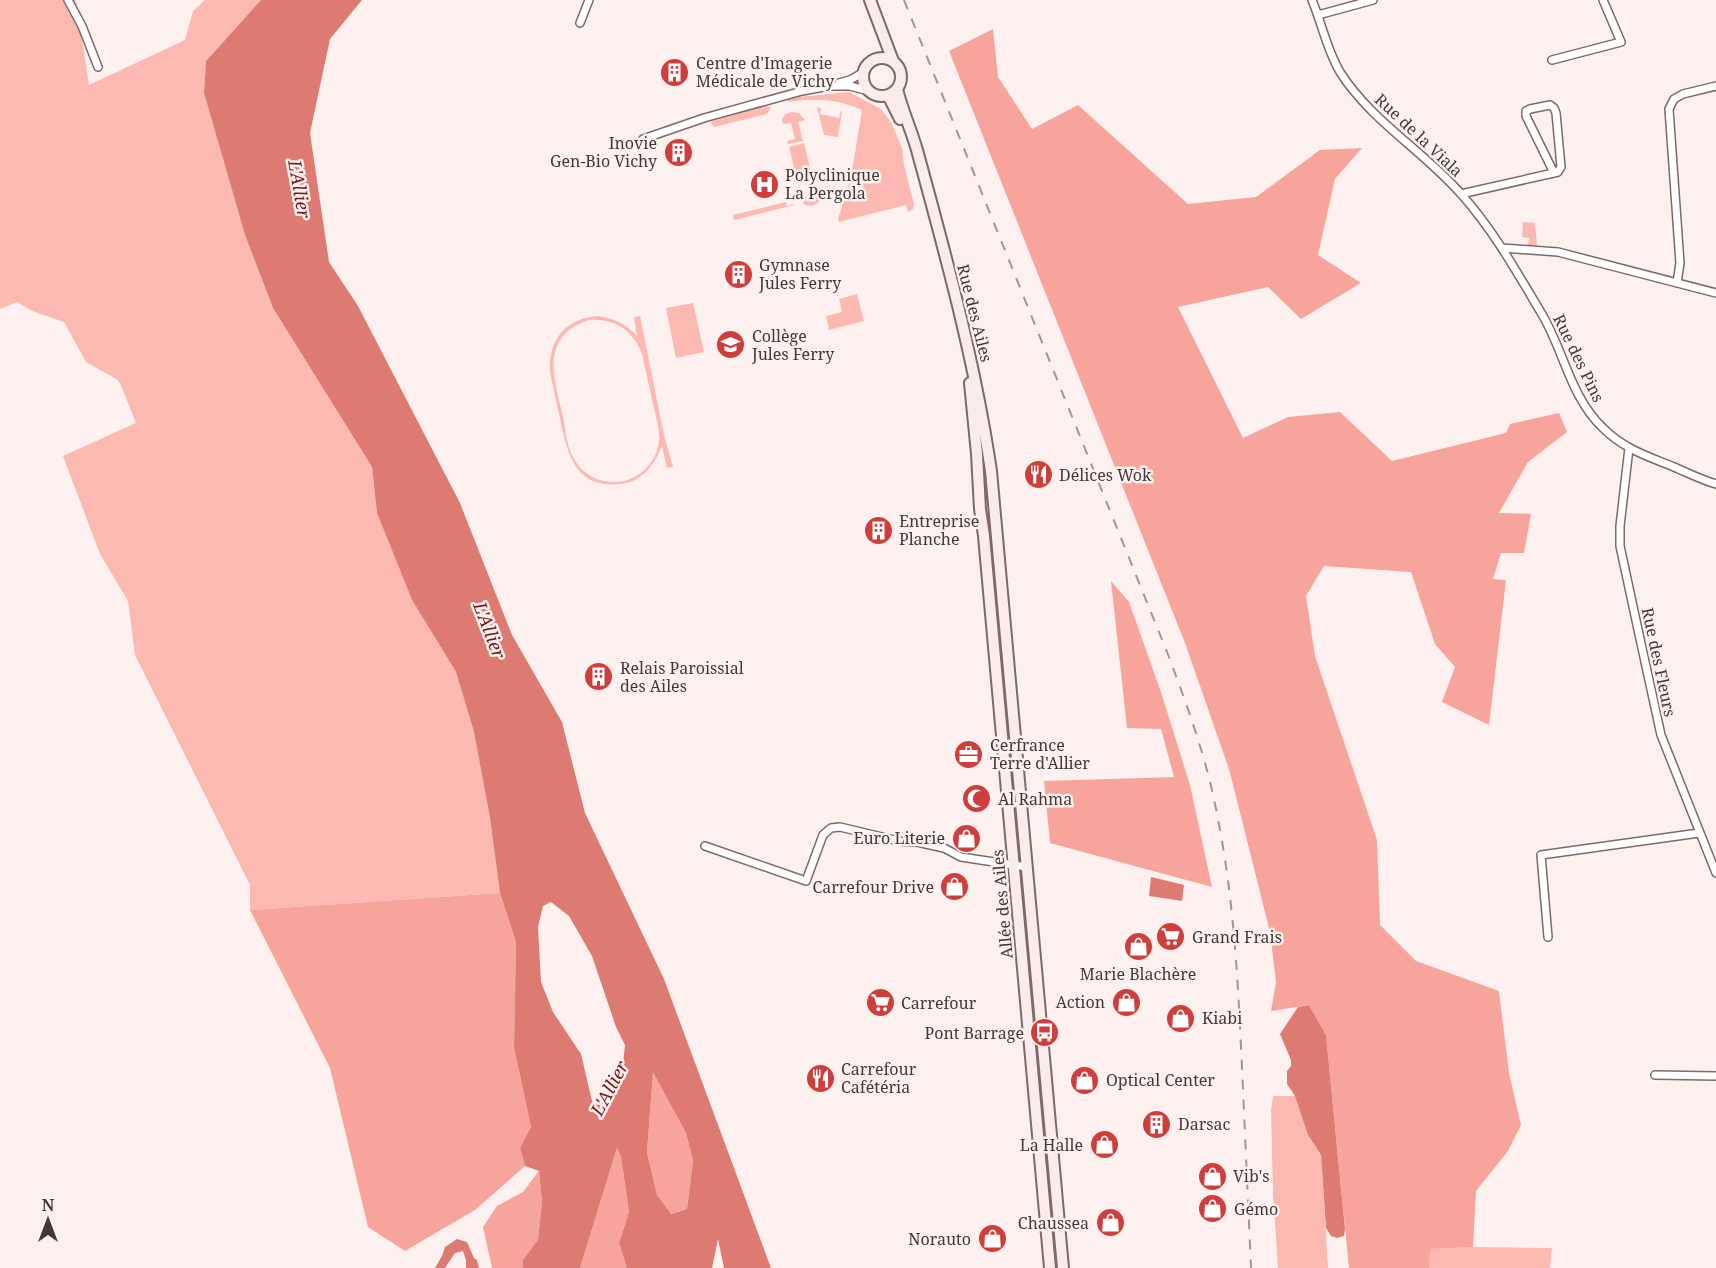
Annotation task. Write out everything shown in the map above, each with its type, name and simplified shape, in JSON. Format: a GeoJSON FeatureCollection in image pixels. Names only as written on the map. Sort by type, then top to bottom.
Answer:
{"type":"FeatureCollection","features":[{"type":"Feature","properties":{"kind":"main road"},"geometry":{"type":"LineString","coordinates":[[870,0],[893,62],[900,71],[901,77],[893,92],[878,96],[869,91],[864,82],[864,72],[871,62],[883,58],[893,62]]}},
{"type":"Feature","properties":{"kind":"main road"},"geometry":{"type":"LineString","coordinates":[[874,11],[878,41],[877,59]]}},
{"type":"Feature","properties":{"kind":"main road","name":"Rue des Ailes"},"geometry":{"type":"LineString","coordinates":[[893,92],[969,370],[984,536]]}},
{"type":"Feature","properties":{"kind":"main road","name":"Rue des Ailes"},"geometry":{"type":"LineString","coordinates":[[893,92],[916,146],[974,369],[992,471],[998,549]]}},
{"type":"Feature","properties":{"kind":"main road","name":"Allée des Ailes"},"geometry":{"type":"LineString","coordinates":[[984,536],[1049,1265]]}},
{"type":"Feature","properties":{"kind":"main road","name":"Allée des Ailes"},"geometry":{"type":"LineString","coordinates":[[998,549],[1063,1268]]}},
{"type":"Feature","properties":{"kind":"street"},"geometry":{"type":"LineString","coordinates":[[68,0],[82,26],[98,67]]}},
{"type":"Feature","properties":{"kind":"street"},"geometry":{"type":"LineString","coordinates":[[580,23],[590,0]]}},
{"type":"Feature","properties":{"kind":"street","name":"Rue de la Viala"},"geometry":{"type":"LineString","coordinates":[[1312,0],[1329,51],[1340,72],[1356,93],[1371,110],[1441,172],[1461,194]]}},
{"type":"Feature","properties":{"kind":"street"},"geometry":{"type":"LineString","coordinates":[[1318,15],[1373,0]]}},
{"type":"Feature","properties":{"kind":"street"},"geometry":{"type":"LineString","coordinates":[[1552,60],[1621,42],[1603,0]]}},
{"type":"Feature","properties":{"kind":"street"},"geometry":{"type":"LineString","coordinates":[[643,139],[752,104],[849,80],[864,72]]}},
{"type":"Feature","properties":{"kind":"street"},"geometry":{"type":"LineString","coordinates":[[829,86],[850,86],[869,91]]}},
{"type":"Feature","properties":{"kind":"street"},"geometry":{"type":"LineString","coordinates":[[1677,283],[1680,263],[1669,109],[1674,99],[1683,94],[1716,86]]}},
{"type":"Feature","properties":{"kind":"street"},"geometry":{"type":"LineString","coordinates":[[1461,194],[1554,173],[1558,172],[1560,167],[1556,113],[1550,105],[1530,109],[1526,111],[1526,116],[1554,173]]}},
{"type":"Feature","properties":{"kind":"street","name":"Rue des Pins"},"geometry":{"type":"LineString","coordinates":[[1461,194],[1485,222],[1502,248],[1546,322],[1576,390],[1602,427],[1629,448],[1716,484]]}},
{"type":"Feature","properties":{"kind":"street"},"geometry":{"type":"LineString","coordinates":[[1502,248],[1558,252],[1716,293]]}},
{"type":"Feature","properties":{"kind":"street","name":"Rue des Fleurs"},"geometry":{"type":"LineString","coordinates":[[1629,448],[1620,526],[1620,546],[1661,735],[1716,873]]}},
{"type":"Feature","properties":{"kind":"street"},"geometry":{"type":"LineString","coordinates":[[705,846],[806,880],[823,836],[831,828],[840,827],[903,842],[917,842],[944,848],[961,857],[1027,867]]}},
{"type":"Feature","properties":{"kind":"street"},"geometry":{"type":"LineString","coordinates":[[1548,937],[1541,855],[1699,833]]}},
{"type":"Feature","properties":{"kind":"street"},"geometry":{"type":"LineString","coordinates":[[1655,1075],[1716,1076]]}},
{"type":"Feature","properties":{"kind":"shaded area"},"geometry":{"type":"Polygon","coordinates":[[[0,0],[76,0],[89,85],[185,40],[193,11],[205,0],[261,0],[206,61],[204,93],[245,235],[273,308],[372,467],[377,513],[412,600],[456,672],[474,732],[490,818],[500,893],[250,910],[250,885],[135,655],[128,601],[100,554],[63,456],[136,423],[121,385],[118,380],[86,362],[64,322],[32,311],[17,302],[0,309],[0,0]]]}},
{"type":"Feature","properties":{"kind":"shaded area"},"geometry":{"type":"Polygon","coordinates":[[[993,29],[998,77],[1032,129],[1078,105],[1188,204],[1256,197],[1320,150],[1362,148],[1335,179],[1318,255],[1361,283],[1301,319],[1268,287],[1178,307],[1243,438],[1288,417],[1340,412],[1392,461],[1506,433],[1510,424],[1559,413],[1567,432],[1528,462],[1499,513],[1531,514],[1524,553],[1501,553],[1493,579],[1506,580],[1489,725],[1442,702],[1455,667],[1435,644],[1411,572],[1324,566],[1306,596],[1315,656],[1377,840],[1380,925],[1416,961],[1499,991],[1509,1073],[1521,1125],[1508,1151],[1476,1191],[1473,1247],[1430,1249],[1429,1268],[1349,1268],[1326,1035],[1309,1005],[1271,1011],[1276,982],[1270,932],[1229,769],[1185,643],[949,51],[993,29]]]}},
{"type":"Feature","properties":{"kind":"shaded area"},"geometry":{"type":"Polygon","coordinates":[[[849,92],[881,109],[891,122],[902,148],[914,204],[913,209],[908,212],[906,205],[839,222],[851,177],[862,110],[826,100],[789,102],[787,100],[788,98],[849,92]]]}},
{"type":"Feature","properties":{"kind":"shaded area"},"geometry":{"type":"Polygon","coordinates":[[[766,106],[771,107],[767,114],[714,127],[710,122],[766,106]]]}},
{"type":"Feature","properties":{"kind":"shaded area"},"geometry":{"type":"Polygon","coordinates":[[[817,107],[821,108],[820,114],[839,118],[842,111],[838,137],[824,135],[817,107]]]}},
{"type":"Feature","properties":{"kind":"shaded area"},"geometry":{"type":"Polygon","coordinates":[[[799,113],[805,120],[798,122],[803,141],[788,144],[787,141],[795,139],[791,123],[783,124],[782,120],[785,114],[799,113]]]}},
{"type":"Feature","properties":{"kind":"shaded area"},"geometry":{"type":"Polygon","coordinates":[[[804,143],[811,172],[796,176],[789,147],[804,143]]]}},
{"type":"Feature","properties":{"kind":"shaded area"},"geometry":{"type":"Polygon","coordinates":[[[812,175],[817,196],[824,194],[824,196],[818,203],[810,206],[804,204],[801,198],[809,196],[805,180],[799,181],[798,178],[812,175]]]}},
{"type":"Feature","properties":{"kind":"shaded area"},"geometry":{"type":"Polygon","coordinates":[[[786,202],[787,206],[794,205],[734,220],[733,215],[786,202]]]}},
{"type":"Feature","properties":{"kind":"shaded area"},"geometry":{"type":"Polygon","coordinates":[[[1523,222],[1535,223],[1537,245],[1528,245],[1529,238],[1522,237],[1523,222]]]}},
{"type":"Feature","properties":{"kind":"shaded area"},"geometry":{"type":"Polygon","coordinates":[[[857,294],[864,321],[829,330],[826,316],[842,312],[839,299],[857,294]]]}},
{"type":"Feature","properties":{"kind":"shaded area"},"geometry":{"type":"Polygon","coordinates":[[[693,303],[704,352],[676,358],[666,308],[693,303]]]}},
{"type":"Feature","properties":{"kind":"shaded area"},"geometry":{"type":"Polygon","coordinates":[[[597,316],[609,318],[624,325],[637,336],[634,317],[640,316],[664,435],[673,467],[667,468],[662,446],[655,460],[635,480],[628,483],[605,484],[584,476],[571,458],[550,373],[550,361],[561,333],[586,318],[597,316]],[[589,320],[573,327],[563,337],[556,348],[554,374],[574,460],[590,476],[618,482],[634,478],[651,462],[658,447],[659,431],[642,354],[638,346],[622,327],[598,320],[589,320]]]}},
{"type":"Feature","properties":{"kind":"shaded area"},"geometry":{"type":"Polygon","coordinates":[[[1111,581],[1129,602],[1162,695],[1190,785],[1212,887],[1050,843],[1044,781],[1174,777],[1161,729],[1127,728],[1111,581]]]}},
{"type":"Feature","properties":{"kind":"shaded area"},"geometry":{"type":"Polygon","coordinates":[[[500,893],[516,942],[514,1048],[531,1127],[520,1148],[525,1166],[475,1210],[405,1251],[368,1227],[330,1068],[250,910],[500,893]]]}},
{"type":"Feature","properties":{"kind":"shaded area"},"geometry":{"type":"Polygon","coordinates":[[[653,1071],[686,1133],[693,1161],[687,1209],[670,1214],[657,1195],[647,1152],[653,1071]]]}},
{"type":"Feature","properties":{"kind":"shaded area"},"geometry":{"type":"Polygon","coordinates":[[[1273,1096],[1295,1096],[1308,1135],[1321,1155],[1328,1268],[1278,1268],[1273,1194],[1271,1111],[1273,1096]]]}},
{"type":"Feature","properties":{"kind":"shaded area"},"geometry":{"type":"Polygon","coordinates":[[[617,1148],[621,1157],[629,1212],[619,1243],[627,1268],[580,1268],[617,1148]]]}},
{"type":"Feature","properties":{"kind":"shaded area"},"geometry":{"type":"Polygon","coordinates":[[[539,1171],[542,1202],[538,1241],[523,1260],[523,1268],[492,1268],[483,1227],[497,1206],[523,1192],[539,1171]]]}},
{"type":"Feature","properties":{"kind":"shaded area"},"geometry":{"type":"Polygon","coordinates":[[[1552,1248],[1550,1268],[1429,1268],[1429,1249],[1552,1248]]]}},
{"type":"Feature","properties":{"kind":"water","name":"L'Allier"},"geometry":{"type":"Polygon","coordinates":[[[261,0],[362,0],[330,39],[310,133],[329,262],[358,306],[460,503],[512,635],[562,722],[585,813],[664,979],[771,1268],[724,1268],[718,1239],[712,1268],[627,1268],[619,1243],[629,1212],[621,1157],[617,1148],[580,1268],[523,1268],[523,1260],[538,1240],[542,1202],[539,1171],[525,1166],[520,1148],[531,1127],[514,1048],[516,942],[500,893],[490,818],[474,732],[456,672],[412,600],[377,513],[372,467],[273,308],[245,235],[204,93],[206,61],[261,0]],[[551,902],[543,906],[538,927],[541,982],[553,1012],[581,1054],[592,1101],[598,1105],[622,1075],[625,1045],[616,1027],[592,956],[569,916],[551,902]],[[653,1072],[647,1152],[657,1195],[671,1214],[687,1209],[693,1161],[686,1133],[653,1072]]]}},
{"type":"Feature","properties":{"kind":"water"},"geometry":{"type":"Polygon","coordinates":[[[1151,877],[1184,885],[1182,901],[1149,896],[1151,877]]]}},
{"type":"Feature","properties":{"kind":"water"},"geometry":{"type":"Polygon","coordinates":[[[1309,1005],[1326,1035],[1345,1229],[1344,1236],[1337,1238],[1331,1236],[1326,1228],[1321,1155],[1308,1135],[1295,1096],[1287,1084],[1287,1071],[1291,1066],[1291,1060],[1280,1034],[1298,1007],[1309,1005]]]}},
{"type":"Feature","properties":{"kind":"water"},"geometry":{"type":"Polygon","coordinates":[[[457,1239],[467,1242],[479,1268],[466,1268],[463,1251],[455,1253],[445,1268],[435,1268],[445,1247],[457,1239]]]}},
{"type":"Feature","properties":{"kind":"railway"},"geometry":{"type":"LineString","coordinates":[[904,0],[1169,657],[1208,774],[1228,877],[1234,940],[1251,1268]]}},
{"type":"Feature","properties":{"kind":"place","name":"Centre d'Imagerie Médicale de Vichy"},"geometry":{"type":"Point","coordinates":[675,72]}},
{"type":"Feature","properties":{"kind":"place","name":"Inovie Gen-Bio Vichy"},"geometry":{"type":"Point","coordinates":[678,152]}},
{"type":"Feature","properties":{"kind":"place","name":"Polyclinique La Pergola"},"geometry":{"type":"Point","coordinates":[764,184]}},
{"type":"Feature","properties":{"kind":"place","name":"Gymnase Jules Ferry"},"geometry":{"type":"Point","coordinates":[738,274]}},
{"type":"Feature","properties":{"kind":"place","name":"Collège Jules Ferry"},"geometry":{"type":"Point","coordinates":[731,345]}},
{"type":"Feature","properties":{"kind":"place","name":"Délices Wok"},"geometry":{"type":"Point","coordinates":[1038,475]}},
{"type":"Feature","properties":{"kind":"place","name":"Entreprise Planche"},"geometry":{"type":"Point","coordinates":[878,530]}},
{"type":"Feature","properties":{"kind":"place","name":"Relais Paroissial des Ailes"},"geometry":{"type":"Point","coordinates":[599,677]}},
{"type":"Feature","properties":{"kind":"place","name":"Cerfrance Terre d'Allier"},"geometry":{"type":"Point","coordinates":[969,754]}},
{"type":"Feature","properties":{"kind":"place","name":"Al Rahma"},"geometry":{"type":"Point","coordinates":[977,799]}},
{"type":"Feature","properties":{"kind":"place","name":"Euro Literie"},"geometry":{"type":"Point","coordinates":[966,838]}},
{"type":"Feature","properties":{"kind":"place","name":"Carrefour Drive"},"geometry":{"type":"Point","coordinates":[955,887]}},
{"type":"Feature","properties":{"kind":"place","name":"Grand Frais"},"geometry":{"type":"Point","coordinates":[1171,937]}},
{"type":"Feature","properties":{"kind":"place","name":"Marie Blachère"},"geometry":{"type":"Point","coordinates":[1138,946]}},
{"type":"Feature","properties":{"kind":"place","name":"Action"},"geometry":{"type":"Point","coordinates":[1126,1002]}},
{"type":"Feature","properties":{"kind":"place","name":"Carrefour"},"geometry":{"type":"Point","coordinates":[880,1003]}},
{"type":"Feature","properties":{"kind":"place","name":"Kiabi"},"geometry":{"type":"Point","coordinates":[1181,1018]}},
{"type":"Feature","properties":{"kind":"place","name":"Pont Barrage"},"geometry":{"type":"Point","coordinates":[1045,1033]}},
{"type":"Feature","properties":{"kind":"place","name":"Carrefour Cafétéria"},"geometry":{"type":"Point","coordinates":[820,1078]}},
{"type":"Feature","properties":{"kind":"place","name":"Optical Center"},"geometry":{"type":"Point","coordinates":[1085,1080]}},
{"type":"Feature","properties":{"kind":"place","name":"Darsac"},"geometry":{"type":"Point","coordinates":[1157,1124]}},
{"type":"Feature","properties":{"kind":"place","name":"La Halle"},"geometry":{"type":"Point","coordinates":[1104,1145]}},
{"type":"Feature","properties":{"kind":"place","name":"Vib's"},"geometry":{"type":"Point","coordinates":[1212,1176]}},
{"type":"Feature","properties":{"kind":"place","name":"Gémo"},"geometry":{"type":"Point","coordinates":[1213,1209]}},
{"type":"Feature","properties":{"kind":"place","name":"Chaussea"},"geometry":{"type":"Point","coordinates":[1110,1223]}},
{"type":"Feature","properties":{"kind":"place","name":"Norauto"},"geometry":{"type":"Point","coordinates":[992,1239]}}]}
